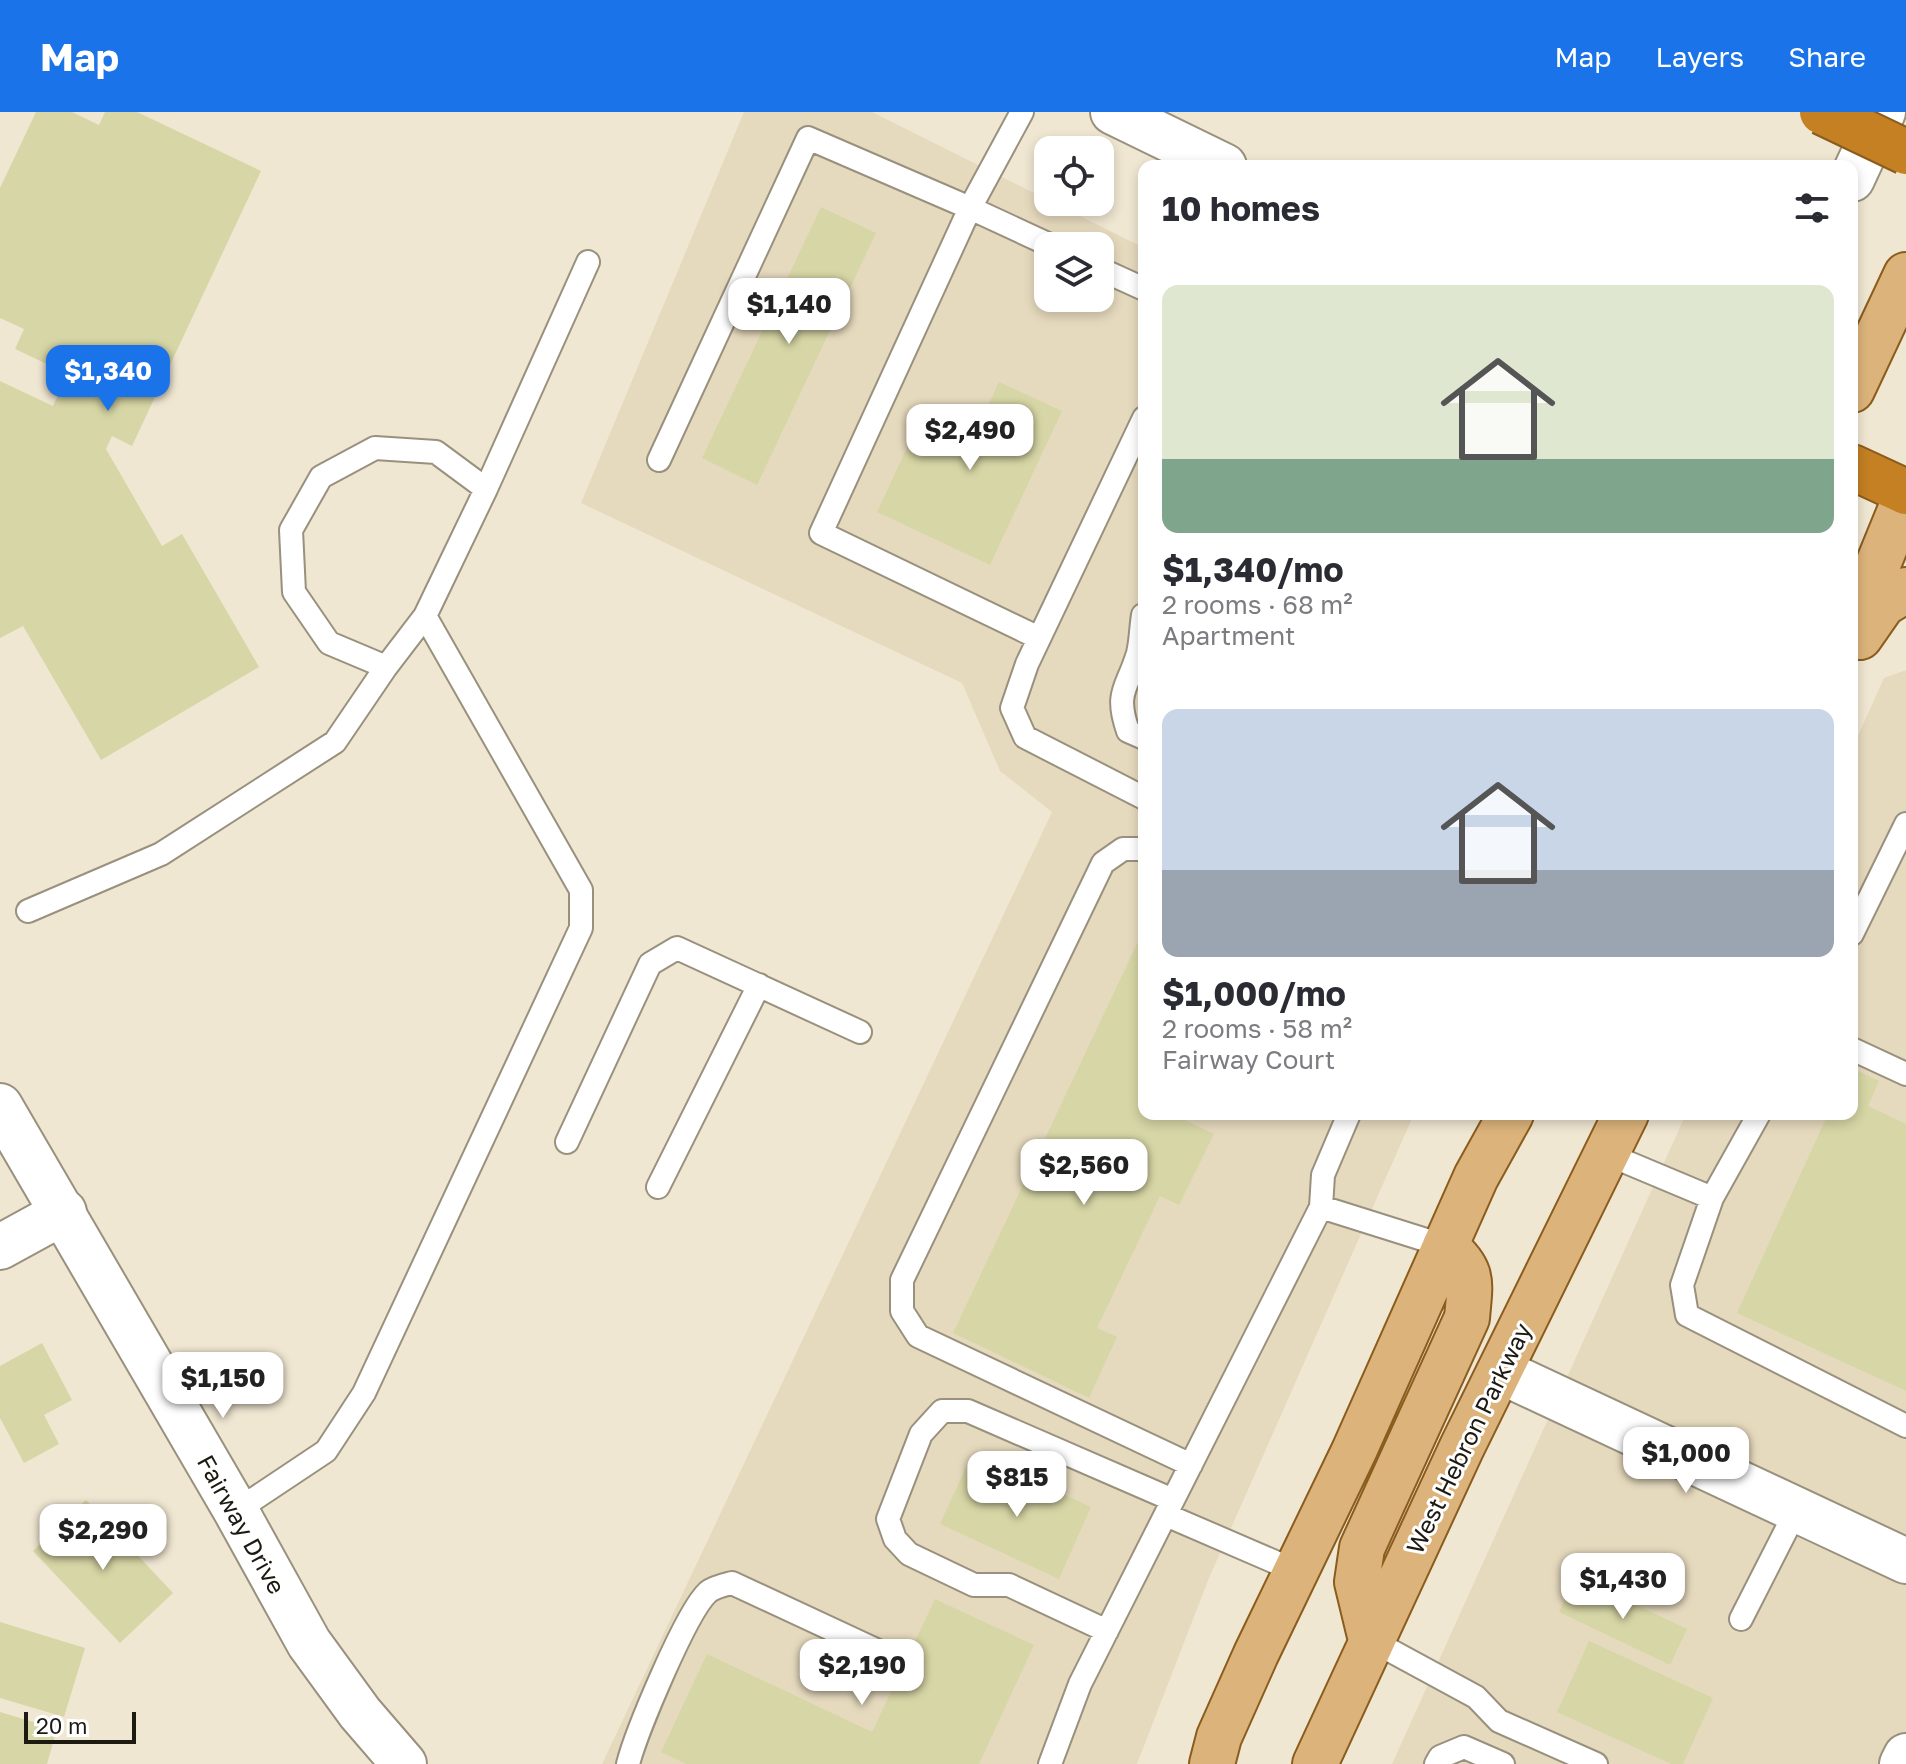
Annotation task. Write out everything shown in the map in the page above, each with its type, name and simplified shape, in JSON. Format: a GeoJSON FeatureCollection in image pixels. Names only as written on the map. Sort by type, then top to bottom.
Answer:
{"type":"FeatureCollection","features":[{"type":"Feature","properties":{"kind":"highway"},"geometry":{"type":"LineString","coordinates":[[1822,112],[1906,152]]}},
{"type":"Feature","properties":{"kind":"highway"},"geometry":{"type":"LineString","coordinates":[[1858,470],[1906,494]]}},
{"type":"Feature","properties":{"kind":"main road"},"geometry":{"type":"LineString","coordinates":[[1858,377],[1906,275]]}},
{"type":"Feature","properties":{"kind":"main road"},"geometry":{"type":"LineString","coordinates":[[1858,613],[1906,494]]}},
{"type":"Feature","properties":{"kind":"main road"},"geometry":{"type":"LineString","coordinates":[[1858,640],[1883,604],[1906,590]]}},
{"type":"Feature","properties":{"kind":"main road"},"geometry":{"type":"LineString","coordinates":[[1212,1764],[1219,1737],[1354,1451],[1476,1177],[1508,1120]]}},
{"type":"Feature","properties":{"kind":"main road","name":"West Hebron Parkway"},"geometry":{"type":"LineString","coordinates":[[1315,1764],[1371,1640],[1623,1120]]}},
{"type":"Feature","properties":{"kind":"main road"},"geometry":{"type":"LineString","coordinates":[[1371,1640],[1357,1582],[1362,1548],[1467,1318],[1470,1281],[1464,1263],[1445,1246]]}},
{"type":"Feature","properties":{"kind":"street"},"geometry":{"type":"LineString","coordinates":[[1113,112],[1212,160]]}},
{"type":"Feature","properties":{"kind":"street"},"geometry":{"type":"LineString","coordinates":[[1858,166],[1883,112]]}},
{"type":"Feature","properties":{"kind":"street","name":"Fairway Drive"},"geometry":{"type":"LineString","coordinates":[[0,1106],[64,1212],[309,1643],[360,1713],[404,1764]]}},
{"type":"Feature","properties":{"kind":"street"},"geometry":{"type":"LineString","coordinates":[[0,1247],[64,1212]]}},
{"type":"Feature","properties":{"kind":"street"},"geometry":{"type":"LineString","coordinates":[[1500,1371],[1906,1561]]}},
{"type":"Feature","properties":{"kind":"street"},"geometry":{"type":"LineString","coordinates":[[1902,1764],[1906,1756]]}},
{"type":"Feature","properties":{"kind":"lane"},"geometry":{"type":"LineString","coordinates":[[1022,112],[970,208],[821,533],[1039,638]]}},
{"type":"Feature","properties":{"kind":"lane"},"geometry":{"type":"LineString","coordinates":[[659,460],[808,138],[1034,238]]}},
{"type":"Feature","properties":{"kind":"lane"},"geometry":{"type":"LineString","coordinates":[[28,911],[161,854],[335,742],[425,616],[588,262]]}},
{"type":"Feature","properties":{"kind":"lane"},"geometry":{"type":"LineString","coordinates":[[1114,275],[1138,286]]}},
{"type":"Feature","properties":{"kind":"lane"},"geometry":{"type":"LineString","coordinates":[[1138,431],[1027,664],[1012,708],[1025,737],[1138,795]]}},
{"type":"Feature","properties":{"kind":"lane"},"geometry":{"type":"LineString","coordinates":[[386,667],[329,643],[294,592],[291,530],[321,477],[375,448],[436,452],[486,489]]}},
{"type":"Feature","properties":{"kind":"lane"},"geometry":{"type":"LineString","coordinates":[[236,1511],[326,1451],[364,1393],[581,928],[581,890],[425,616]]}},
{"type":"Feature","properties":{"kind":"lane"},"geometry":{"type":"LineString","coordinates":[[1138,656],[1122,690],[1121,712],[1128,731],[1138,735]]}},
{"type":"Feature","properties":{"kind":"lane"},"geometry":{"type":"LineString","coordinates":[[1858,922],[1906,824]]}},
{"type":"Feature","properties":{"kind":"lane"},"geometry":{"type":"LineString","coordinates":[[1138,849],[1123,849],[1103,863],[902,1280],[902,1311],[918,1336],[1191,1465]]}},
{"type":"Feature","properties":{"kind":"lane"},"geometry":{"type":"LineString","coordinates":[[567,1142],[650,964],[677,948],[860,1032]]}},
{"type":"Feature","properties":{"kind":"lane"},"geometry":{"type":"LineString","coordinates":[[658,1187],[759,985]]}},
{"type":"Feature","properties":{"kind":"lane"},"geometry":{"type":"LineString","coordinates":[[1858,1052],[1906,1074]]}},
{"type":"Feature","properties":{"kind":"lane"},"geometry":{"type":"LineString","coordinates":[[1050,1764],[1080,1684],[1321,1207],[1323,1175],[1346,1120]]}},
{"type":"Feature","properties":{"kind":"lane"},"geometry":{"type":"LineString","coordinates":[[1756,1120],[1712,1198],[1682,1285],[1687,1315],[1906,1426]]}},
{"type":"Feature","properties":{"kind":"lane"},"geometry":{"type":"LineString","coordinates":[[1607,1154],[1712,1198]]}},
{"type":"Feature","properties":{"kind":"lane"},"geometry":{"type":"LineString","coordinates":[[1321,1207],[1445,1246]]}},
{"type":"Feature","properties":{"kind":"lane"},"geometry":{"type":"LineString","coordinates":[[1107,1631],[1009,1585],[974,1585],[909,1554],[895,1539],[888,1519],[921,1434],[942,1411],[968,1411],[1296,1571]]}},
{"type":"Feature","properties":{"kind":"lane"},"geometry":{"type":"LineString","coordinates":[[1741,1619],[1797,1509]]}},
{"type":"Feature","properties":{"kind":"lane"},"geometry":{"type":"LineString","coordinates":[[628,1764],[644,1720],[694,1610],[710,1590],[732,1583],[891,1657]]}},
{"type":"Feature","properties":{"kind":"lane"},"geometry":{"type":"LineString","coordinates":[[1371,1640],[1476,1697],[1499,1721],[1596,1764]]}},
{"type":"Feature","properties":{"kind":"lane"},"geometry":{"type":"LineString","coordinates":[[1436,1764],[1440,1757],[1464,1747],[1503,1764]]}},
{"type":"Feature","properties":{"kind":"shaded area"},"geometry":{"type":"Polygon","coordinates":[[[744,112],[872,112],[1034,193],[1034,216],[1080,216],[1112,232],[1034,232],[1034,312],[1114,312],[1114,233],[1138,245],[1138,1120],[1411,1120],[1209,1578],[1137,1764],[602,1764],[1052,812],[1000,771],[962,683],[581,503],[744,112]]]}},
{"type":"Feature","properties":{"kind":"shaded area"},"geometry":{"type":"Polygon","coordinates":[[[1906,670],[1906,1764],[1392,1764],[1683,1120],[1858,1120],[1858,736],[1884,678],[1906,670]]]}},
{"type":"Feature","properties":{"kind":"building"},"geometry":{"type":"Polygon","coordinates":[[[36,112],[72,112],[99,125],[105,112],[137,112],[261,171],[132,446],[112,436],[106,449],[162,546],[182,534],[259,667],[101,760],[23,626],[0,638],[0,381],[53,406],[68,374],[15,349],[24,329],[0,318],[0,188],[36,112]]]}},
{"type":"Feature","properties":{"kind":"building"},"geometry":{"type":"Polygon","coordinates":[[[821,207],[876,233],[757,485],[702,458],[821,207]]]}},
{"type":"Feature","properties":{"kind":"building"},"geometry":{"type":"Polygon","coordinates":[[[999,382],[1062,411],[990,565],[877,512],[927,405],[977,429],[999,382]]]}},
{"type":"Feature","properties":{"kind":"building"},"geometry":{"type":"Polygon","coordinates":[[[1138,942],[1138,1120],[1185,1120],[1214,1134],[1179,1205],[1160,1196],[1097,1328],[1117,1337],[1089,1398],[953,1333],[1138,942]]]}},
{"type":"Feature","properties":{"kind":"building"},"geometry":{"type":"Polygon","coordinates":[[[1858,1071],[1879,1081],[1868,1106],[1906,1124],[1906,1391],[1737,1313],[1825,1120],[1858,1120],[1858,1071]]]}},
{"type":"Feature","properties":{"kind":"building"},"geometry":{"type":"Polygon","coordinates":[[[42,1343],[72,1400],[44,1415],[59,1444],[24,1463],[0,1418],[0,1366],[42,1343]]]}},
{"type":"Feature","properties":{"kind":"building"},"geometry":{"type":"Polygon","coordinates":[[[967,1465],[1005,1483],[1011,1470],[1091,1507],[1059,1579],[940,1524],[967,1465]]]}},
{"type":"Feature","properties":{"kind":"building"},"geometry":{"type":"Polygon","coordinates":[[[86,1500],[173,1593],[120,1643],[33,1551],[86,1500]]]}},
{"type":"Feature","properties":{"kind":"building"},"geometry":{"type":"Polygon","coordinates":[[[1575,1576],[1687,1629],[1670,1665],[1559,1612],[1575,1576]]]}},
{"type":"Feature","properties":{"kind":"building"},"geometry":{"type":"Polygon","coordinates":[[[935,1599],[1034,1645],[979,1764],[686,1764],[661,1752],[707,1654],[872,1732],[935,1599]]]}},
{"type":"Feature","properties":{"kind":"building"},"geometry":{"type":"Polygon","coordinates":[[[0,1622],[85,1648],[64,1717],[0,1698],[0,1622]]]}},
{"type":"Feature","properties":{"kind":"building"},"geometry":{"type":"Polygon","coordinates":[[[1589,1641],[1713,1698],[1683,1764],[1671,1764],[1557,1712],[1589,1641]]]}},
{"type":"Feature","properties":{"kind":"building"},"geometry":{"type":"Polygon","coordinates":[[[0,1712],[57,1729],[47,1764],[0,1764],[0,1712]]]}}]}
